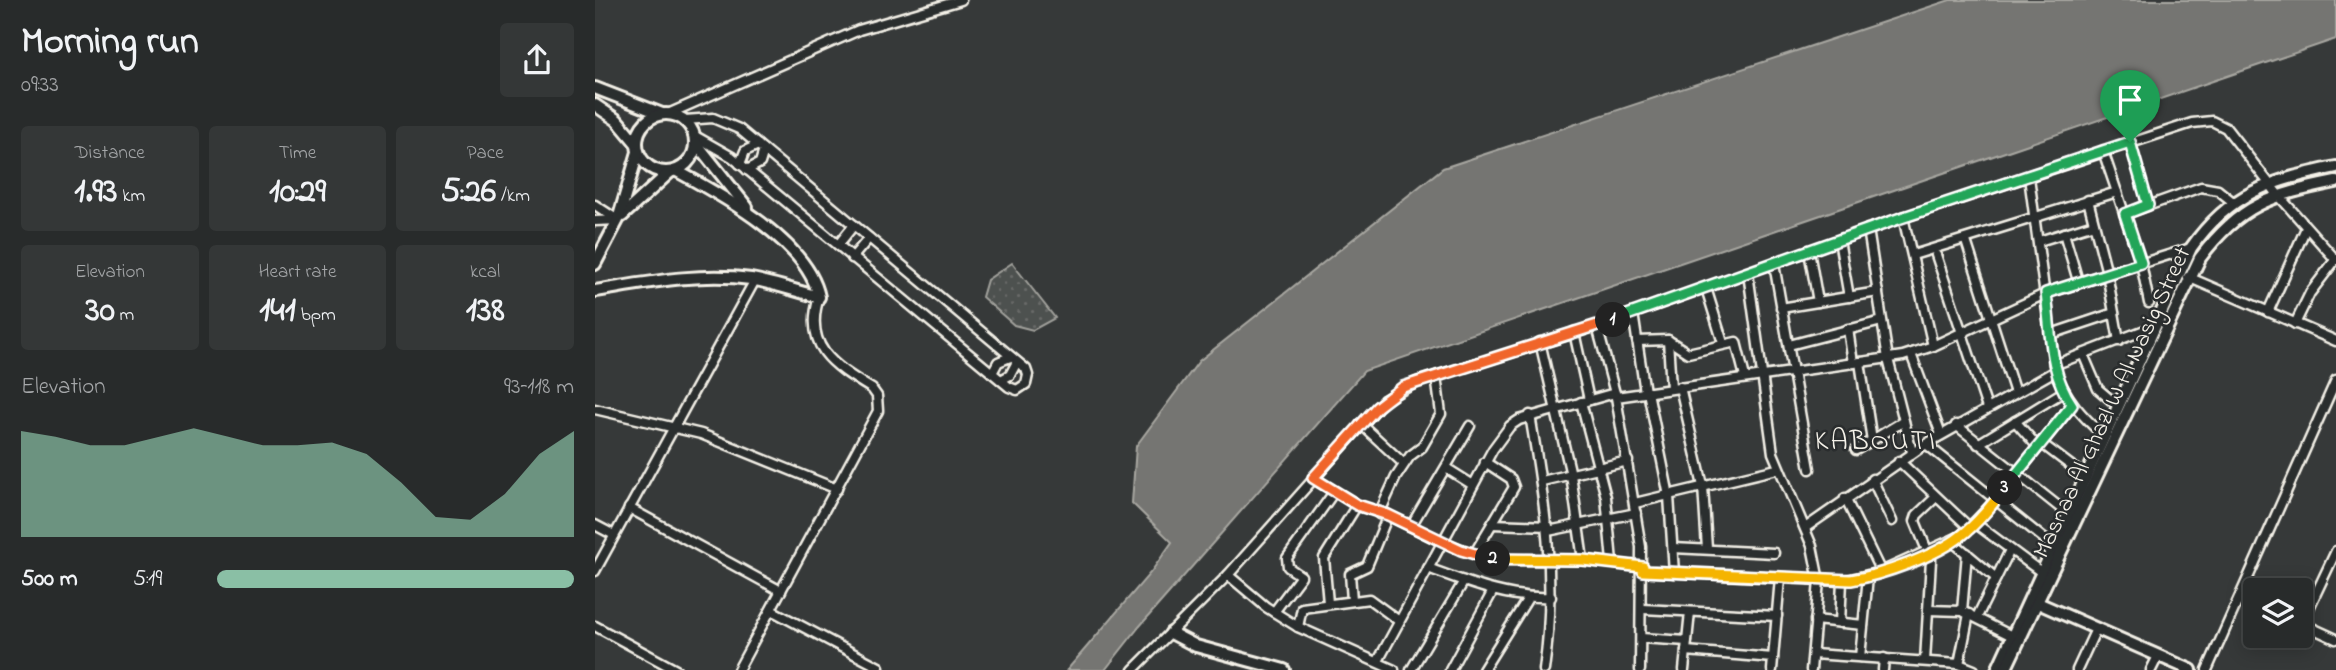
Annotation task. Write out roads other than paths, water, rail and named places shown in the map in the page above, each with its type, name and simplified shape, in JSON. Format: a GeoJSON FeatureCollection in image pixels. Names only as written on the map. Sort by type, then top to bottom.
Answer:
{"type":"FeatureCollection","features":[{"type":"Feature","properties":{"kind":"street"},"geometry":{"type":"LineString","coordinates":[[595,264],[618,220],[631,183],[638,135],[647,121],[859,30],[961,0]]}},
{"type":"Feature","properties":{"kind":"street"},"geometry":{"type":"LineString","coordinates":[[595,88],[685,120],[703,117],[722,120],[761,147],[1028,372],[1026,384],[1017,390],[1012,389],[744,167],[715,145],[695,140]]}},
{"type":"Feature","properties":{"kind":"street"},"geometry":{"type":"LineString","coordinates":[[595,105],[617,120],[654,170],[674,171],[753,215]]}},
{"type":"Feature","properties":{"kind":"street"},"geometry":{"type":"LineString","coordinates":[[685,120],[695,140],[753,215],[779,239],[811,276],[819,298],[813,317],[818,345],[825,355],[872,389],[879,405],[837,489],[738,670]]}},
{"type":"Feature","properties":{"kind":"street"},"geometry":{"type":"LineString","coordinates":[[1133,670],[1229,575],[1361,424],[1397,390],[1540,342],[1597,326],[1868,229],[2175,127],[2212,121],[2232,134],[2268,183],[2336,260],[2310,293],[2295,324]]}},
{"type":"Feature","properties":{"kind":"street"},"geometry":{"type":"LineString","coordinates":[[595,221],[618,220],[690,160],[695,140]]}},
{"type":"Feature","properties":{"kind":"street"},"geometry":{"type":"LineString","coordinates":[[2130,142],[2148,205]]}},
{"type":"Feature","properties":{"kind":"street"},"geometry":{"type":"LineString","coordinates":[[744,167],[745,151],[761,147]]}},
{"type":"Feature","properties":{"kind":"street"},"geometry":{"type":"LineString","coordinates":[[744,167],[760,163],[761,147]]}},
{"type":"Feature","properties":{"kind":"street"},"geometry":{"type":"LineString","coordinates":[[2103,151],[2141,263],[2149,303]]}},
{"type":"Feature","properties":{"kind":"street","name":"Masnaa Al Ghazl W Al Nasig Street"},"geometry":{"type":"LineString","coordinates":[[1997,670],[2191,248],[2233,202],[2268,183],[2336,167]]}},
{"type":"Feature","properties":{"kind":"street"},"geometry":{"type":"LineString","coordinates":[[2029,177],[2055,368],[2063,392],[2072,405],[2104,436]]}},
{"type":"Feature","properties":{"kind":"street","name":"Masnaa Al Ghazl W Al Nasig Street"},"geometry":{"type":"LineString","coordinates":[[2005,670],[2188,277],[2228,223],[2238,215],[2279,196],[2336,182]]}},
{"type":"Feature","properties":{"kind":"street"},"geometry":{"type":"LineString","coordinates":[[2125,214],[2201,187],[2218,190],[2233,202]]}},
{"type":"Feature","properties":{"kind":"street"},"geometry":{"type":"LineString","coordinates":[[1913,255],[1966,241],[2117,192]]}},
{"type":"Feature","properties":{"kind":"street"},"geometry":{"type":"LineString","coordinates":[[2088,200],[2107,273],[2119,341]]}},
{"type":"Feature","properties":{"kind":"street"},"geometry":{"type":"LineString","coordinates":[[595,205],[618,220]]}},
{"type":"Feature","properties":{"kind":"street"},"geometry":{"type":"LineString","coordinates":[[1903,217],[1933,346]]}},
{"type":"Feature","properties":{"kind":"street"},"geometry":{"type":"LineString","coordinates":[[2039,241],[2094,224]]}},
{"type":"Feature","properties":{"kind":"street"},"geometry":{"type":"LineString","coordinates":[[838,245],[854,225]]}},
{"type":"Feature","properties":{"kind":"street"},"geometry":{"type":"LineString","coordinates":[[2268,312],[2306,228]]}},
{"type":"Feature","properties":{"kind":"street"},"geometry":{"type":"LineString","coordinates":[[1868,229],[1888,359],[1912,452]]}},
{"type":"Feature","properties":{"kind":"street"},"geometry":{"type":"LineString","coordinates":[[2064,233],[2078,281]]}},
{"type":"Feature","properties":{"kind":"street"},"geometry":{"type":"LineString","coordinates":[[852,258],[869,238]]}},
{"type":"Feature","properties":{"kind":"street"},"geometry":{"type":"LineString","coordinates":[[1839,240],[1849,297]]}},
{"type":"Feature","properties":{"kind":"street"},"geometry":{"type":"LineString","coordinates":[[1966,241],[2015,393]]}},
{"type":"Feature","properties":{"kind":"street"},"geometry":{"type":"LineString","coordinates":[[1378,661],[1486,462],[1510,426],[1530,415],[1616,395],[1911,354],[2046,293],[2191,248]]}},
{"type":"Feature","properties":{"kind":"street"},"geometry":{"type":"LineString","coordinates":[[1809,251],[1818,302]]}},
{"type":"Feature","properties":{"kind":"street"},"geometry":{"type":"LineString","coordinates":[[1936,255],[1987,408]]}},
{"type":"Feature","properties":{"kind":"street"},"geometry":{"type":"LineString","coordinates":[[1774,264],[1811,469]]}},
{"type":"Feature","properties":{"kind":"street"},"geometry":{"type":"LineString","coordinates":[[1748,273],[1777,469],[1805,528],[1819,581],[1811,670]]}},
{"type":"Feature","properties":{"kind":"street"},"geometry":{"type":"LineString","coordinates":[[595,291],[697,277],[755,280],[819,298]]}},
{"type":"Feature","properties":{"kind":"street"},"geometry":{"type":"LineString","coordinates":[[2188,277],[2336,341]]}},
{"type":"Feature","properties":{"kind":"street"},"geometry":{"type":"LineString","coordinates":[[595,571],[755,280]]}},
{"type":"Feature","properties":{"kind":"street"},"geometry":{"type":"LineString","coordinates":[[1706,288],[1723,343]]}},
{"type":"Feature","properties":{"kind":"street"},"geometry":{"type":"LineString","coordinates":[[1781,307],[1878,292]]}},
{"type":"Feature","properties":{"kind":"street"},"geometry":{"type":"LineString","coordinates":[[1633,313],[1669,496],[1674,572]]}},
{"type":"Feature","properties":{"kind":"street"},"geometry":{"type":"LineString","coordinates":[[2051,334],[2114,313]]}},
{"type":"Feature","properties":{"kind":"street"},"geometry":{"type":"LineString","coordinates":[[1789,345],[1882,321]]}},
{"type":"Feature","properties":{"kind":"street"},"geometry":{"type":"LineString","coordinates":[[1597,326],[1616,395],[1635,503],[1643,569],[1640,670]]}},
{"type":"Feature","properties":{"kind":"street"},"geometry":{"type":"LineString","coordinates":[[1805,528],[1912,452],[1956,425],[2083,354],[2155,326]]}},
{"type":"Feature","properties":{"kind":"street"},"geometry":{"type":"LineString","coordinates":[[1848,329],[1871,441]]}},
{"type":"Feature","properties":{"kind":"street"},"geometry":{"type":"LineString","coordinates":[[1574,332],[1609,520],[1612,562]]}},
{"type":"Feature","properties":{"kind":"street"},"geometry":{"type":"LineString","coordinates":[[1637,341],[1668,340],[1688,353],[1723,343],[1738,344],[1745,377]]}},
{"type":"Feature","properties":{"kind":"street"},"geometry":{"type":"LineString","coordinates":[[1668,340],[1676,388],[1703,486],[1707,549]]}},
{"type":"Feature","properties":{"kind":"street"},"geometry":{"type":"LineString","coordinates":[[1540,342],[1571,475],[1583,560]]}},
{"type":"Feature","properties":{"kind":"street"},"geometry":{"type":"LineString","coordinates":[[1911,354],[1941,435]]}},
{"type":"Feature","properties":{"kind":"street"},"geometry":{"type":"LineString","coordinates":[[2083,354],[2098,389],[2118,407]]}},
{"type":"Feature","properties":{"kind":"street"},"geometry":{"type":"LineString","coordinates":[[992,373],[998,362],[1014,360]]}},
{"type":"Feature","properties":{"kind":"street"},"geometry":{"type":"LineString","coordinates":[[1001,380],[1010,375],[1014,360]]}},
{"type":"Feature","properties":{"kind":"street"},"geometry":{"type":"LineString","coordinates":[[1379,514],[1404,464],[1422,447],[1441,414],[1436,376]]}},
{"type":"Feature","properties":{"kind":"street"},"geometry":{"type":"LineString","coordinates":[[2207,670],[2336,380]]}},
{"type":"Feature","properties":{"kind":"street"},"geometry":{"type":"LineString","coordinates":[[1978,444],[2063,392]]}},
{"type":"Feature","properties":{"kind":"street"},"geometry":{"type":"LineString","coordinates":[[1313,478],[1357,505],[1388,515],[1442,542],[1474,554],[1503,560],[1583,560],[1674,572],[1842,581],[1868,577],[1953,542],[1996,500],[2072,405]]}},
{"type":"Feature","properties":{"kind":"street"},"geometry":{"type":"LineString","coordinates":[[595,409],[673,425],[837,489]]}},
{"type":"Feature","properties":{"kind":"street"},"geometry":{"type":"LineString","coordinates":[[1530,415],[1542,481],[1551,559],[1551,597],[1544,670]]}},
{"type":"Feature","properties":{"kind":"street"},"geometry":{"type":"LineString","coordinates":[[1856,450],[1904,421]]}},
{"type":"Feature","properties":{"kind":"street"},"geometry":{"type":"LineString","coordinates":[[2015,421],[2040,445],[2085,477]]}},
{"type":"Feature","properties":{"kind":"street"},"geometry":{"type":"LineString","coordinates":[[1361,424],[1404,464]]}},
{"type":"Feature","properties":{"kind":"street"},"geometry":{"type":"LineString","coordinates":[[1956,425],[2016,475],[2069,514]]}},
{"type":"Feature","properties":{"kind":"street"},"geometry":{"type":"LineString","coordinates":[[1411,526],[1470,426]]}},
{"type":"Feature","properties":{"kind":"street"},"geometry":{"type":"LineString","coordinates":[[1926,444],[2053,546]]}},
{"type":"Feature","properties":{"kind":"street"},"geometry":{"type":"LineString","coordinates":[[1542,481],[1628,461]]}},
{"type":"Feature","properties":{"kind":"street"},"geometry":{"type":"LineString","coordinates":[[1899,461],[1936,497],[1972,526],[2041,572]]}},
{"type":"Feature","properties":{"kind":"street"},"geometry":{"type":"LineString","coordinates":[[1474,554],[1514,484],[1486,462]]}},
{"type":"Feature","properties":{"kind":"street"},"geometry":{"type":"LineString","coordinates":[[1446,468],[1473,485]]}},
{"type":"Feature","properties":{"kind":"street"},"geometry":{"type":"LineString","coordinates":[[1635,503],[1777,469]]}},
{"type":"Feature","properties":{"kind":"street"},"geometry":{"type":"LineString","coordinates":[[1873,480],[1892,521]]}},
{"type":"Feature","properties":{"kind":"street"},"geometry":{"type":"LineString","coordinates":[[1274,612],[1301,576],[1288,566],[1287,558],[1334,492]]}},
{"type":"Feature","properties":{"kind":"street"},"geometry":{"type":"LineString","coordinates":[[1925,661],[1929,553],[1915,521],[1917,515],[1936,497]]}},
{"type":"Feature","properties":{"kind":"street"},"geometry":{"type":"LineString","coordinates":[[1845,498],[1881,572]]}},
{"type":"Feature","properties":{"kind":"street"},"geometry":{"type":"LineString","coordinates":[[1328,603],[1324,558],[1357,505]]}},
{"type":"Feature","properties":{"kind":"street"},"geometry":{"type":"LineString","coordinates":[[629,508],[781,591]]}},
{"type":"Feature","properties":{"kind":"street"},"geometry":{"type":"LineString","coordinates":[[1493,524],[1548,528],[1580,526],[1636,513]]}},
{"type":"Feature","properties":{"kind":"street"},"geometry":{"type":"LineString","coordinates":[[1352,600],[1350,574],[1367,566],[1388,515]]}},
{"type":"Feature","properties":{"kind":"street"},"geometry":{"type":"LineString","coordinates":[[595,525],[614,535]]}},
{"type":"Feature","properties":{"kind":"street"},"geometry":{"type":"LineString","coordinates":[[1953,542],[1996,578]]}},
{"type":"Feature","properties":{"kind":"street"},"geometry":{"type":"LineString","coordinates":[[1673,548],[1774,553]]}},
{"type":"Feature","properties":{"kind":"street"},"geometry":{"type":"LineString","coordinates":[[1969,614],[1996,578],[2010,550]]}},
{"type":"Feature","properties":{"kind":"street"},"geometry":{"type":"LineString","coordinates":[[2313,600],[2336,551]]}},
{"type":"Feature","properties":{"kind":"street"},"geometry":{"type":"LineString","coordinates":[[1956,666],[1969,614],[1967,553]]}},
{"type":"Feature","properties":{"kind":"street"},"geometry":{"type":"LineString","coordinates":[[1428,568],[1493,591],[1528,598],[1551,597]]}},
{"type":"Feature","properties":{"kind":"street"},"geometry":{"type":"LineString","coordinates":[[1229,575],[1274,612],[1298,627],[1394,670]]}},
{"type":"Feature","properties":{"kind":"street"},"geometry":{"type":"LineString","coordinates":[[1860,657],[1868,577]]}},
{"type":"Feature","properties":{"kind":"street"},"geometry":{"type":"LineString","coordinates":[[1772,670],[1780,578]]}},
{"type":"Feature","properties":{"kind":"street"},"geometry":{"type":"LineString","coordinates":[[1411,670],[1464,581]]}},
{"type":"Feature","properties":{"kind":"street"},"geometry":{"type":"LineString","coordinates":[[1840,623],[1842,581]]}},
{"type":"Feature","properties":{"kind":"street"},"geometry":{"type":"LineString","coordinates":[[1450,670],[1493,591]]}},
{"type":"Feature","properties":{"kind":"street"},"geometry":{"type":"LineString","coordinates":[[1483,670],[1528,598]]}},
{"type":"Feature","properties":{"kind":"street"},"geometry":{"type":"LineString","coordinates":[[1298,627],[1302,608],[1352,600],[1372,600],[1399,621]]}},
{"type":"Feature","properties":{"kind":"street"},"geometry":{"type":"LineString","coordinates":[[2038,603],[2191,670]]}},
{"type":"Feature","properties":{"kind":"street"},"geometry":{"type":"LineString","coordinates":[[1643,609],[1777,616]]}},
{"type":"Feature","properties":{"kind":"street"},"geometry":{"type":"LineString","coordinates":[[771,610],[879,667]]}},
{"type":"Feature","properties":{"kind":"street"},"geometry":{"type":"LineString","coordinates":[[1928,610],[1969,614],[2012,636]]}},
{"type":"Feature","properties":{"kind":"street"},"geometry":{"type":"LineString","coordinates":[[1684,670],[1690,612]]}},
{"type":"Feature","properties":{"kind":"street"},"geometry":{"type":"LineString","coordinates":[[1815,620],[1863,625]]}},
{"type":"Feature","properties":{"kind":"street"},"geometry":{"type":"LineString","coordinates":[[595,626],[676,670]]}},
{"type":"Feature","properties":{"kind":"street"},"geometry":{"type":"LineString","coordinates":[[2313,628],[2336,639]]}},
{"type":"Feature","properties":{"kind":"street"},"geometry":{"type":"LineString","coordinates":[[2077,670],[2096,629]]}},
{"type":"Feature","properties":{"kind":"street"},"geometry":{"type":"LineString","coordinates":[[1171,633],[1196,646],[1284,670]]}},
{"type":"Feature","properties":{"kind":"street"},"geometry":{"type":"LineString","coordinates":[[1641,638],[1773,658]]}},
{"type":"Feature","properties":{"kind":"street"},"geometry":{"type":"LineString","coordinates":[[1813,654],[1925,661],[1974,670]]}},
{"type":"Feature","properties":{"kind":"street"},"geometry":{"type":"LineString","coordinates":[[2151,670],[2158,656]]}},
{"type":"Feature","properties":{"kind":"street"},"geometry":{"type":"LineString","coordinates":[[1883,670],[1884,658]]}},
{"type":"Feature","properties":{"kind":"district","name":"KABOUTI"},"geometry":{"type":"Point","coordinates":[1876,439]}}]}
